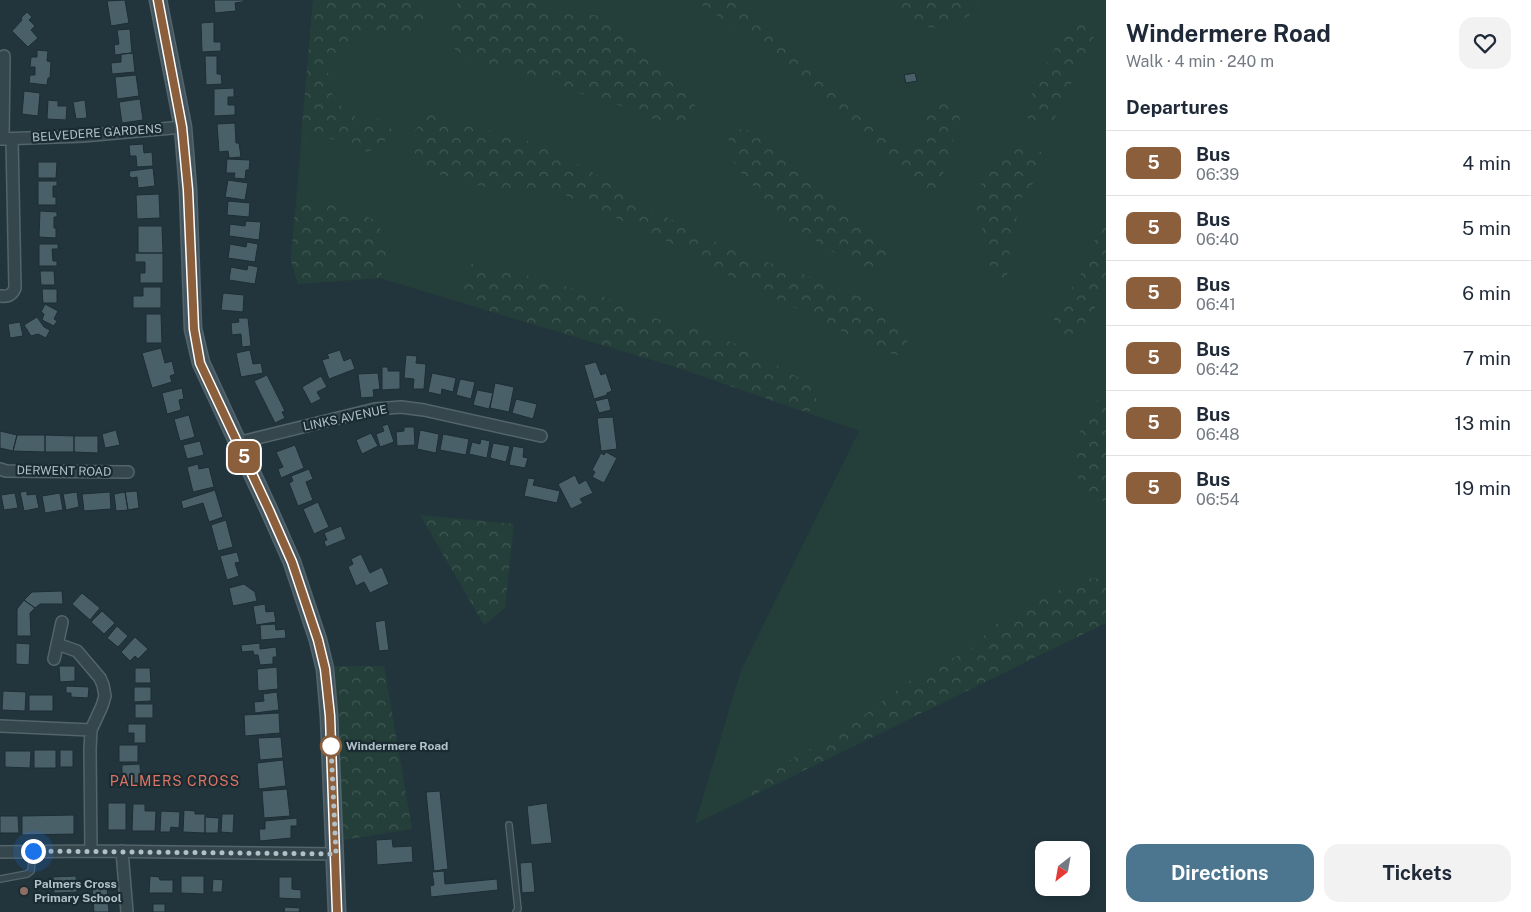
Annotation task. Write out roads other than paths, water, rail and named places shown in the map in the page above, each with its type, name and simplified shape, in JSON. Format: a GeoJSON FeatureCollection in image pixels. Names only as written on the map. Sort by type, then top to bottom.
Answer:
{"type":"FeatureCollection","features":[{"type":"Feature","properties":{"kind":"street"},"geometry":{"type":"LineString","coordinates":[[158,0],[182,127],[188,190],[194,329],[200,363],[292,562],[318,640],[325,669],[330,716],[337,912]]}},
{"type":"Feature","properties":{"kind":"street"},"geometry":{"type":"LineString","coordinates":[[0,296],[8,297],[15,288],[5,139],[4,56]]}},
{"type":"Feature","properties":{"kind":"street","name":"BELVEDERE GARDENS"},"geometry":{"type":"LineString","coordinates":[[5,139],[82,136],[182,127]]}},
{"type":"Feature","properties":{"kind":"street","name":"LINKS AVENUE"},"geometry":{"type":"LineString","coordinates":[[237,443],[375,409],[401,407],[424,410],[541,436]]}},
{"type":"Feature","properties":{"kind":"street","name":"DERWENT ROAD"},"geometry":{"type":"LineString","coordinates":[[0,469],[6,471],[128,472]]}},
{"type":"Feature","properties":{"kind":"street"},"geometry":{"type":"LineString","coordinates":[[54,659],[62,622]]}},
{"type":"Feature","properties":{"kind":"street"},"geometry":{"type":"LineString","coordinates":[[57,644],[77,651],[100,678],[105,696],[91,730],[91,851]]}},
{"type":"Feature","properties":{"kind":"street"},"geometry":{"type":"LineString","coordinates":[[0,726],[91,730]]}},
{"type":"Feature","properties":{"kind":"street"},"geometry":{"type":"LineString","coordinates":[[0,852],[122,851],[336,854]]}},
{"type":"Feature","properties":{"kind":"street"},"geometry":{"type":"LineString","coordinates":[[122,851],[127,912]]}},
{"type":"Feature","properties":{"kind":"lane"},"geometry":{"type":"LineString","coordinates":[[509,825],[518,908],[516,912]]}},
{"type":"Feature","properties":{"kind":"lane"},"geometry":{"type":"LineString","coordinates":[[0,878],[31,872],[33,851]]}},
{"type":"Feature","properties":{"kind":"place","name":"Windermere Road"},"geometry":{"type":"Point","coordinates":[331,746]}},
{"type":"Feature","properties":{"kind":"place","name":"Palmers Cross Primary School"},"geometry":{"type":"Point","coordinates":[24,891]}},
{"type":"Feature","properties":{"kind":"district","name":"PALMERS CROSS"},"geometry":{"type":"Point","coordinates":[175,781]}}]}
